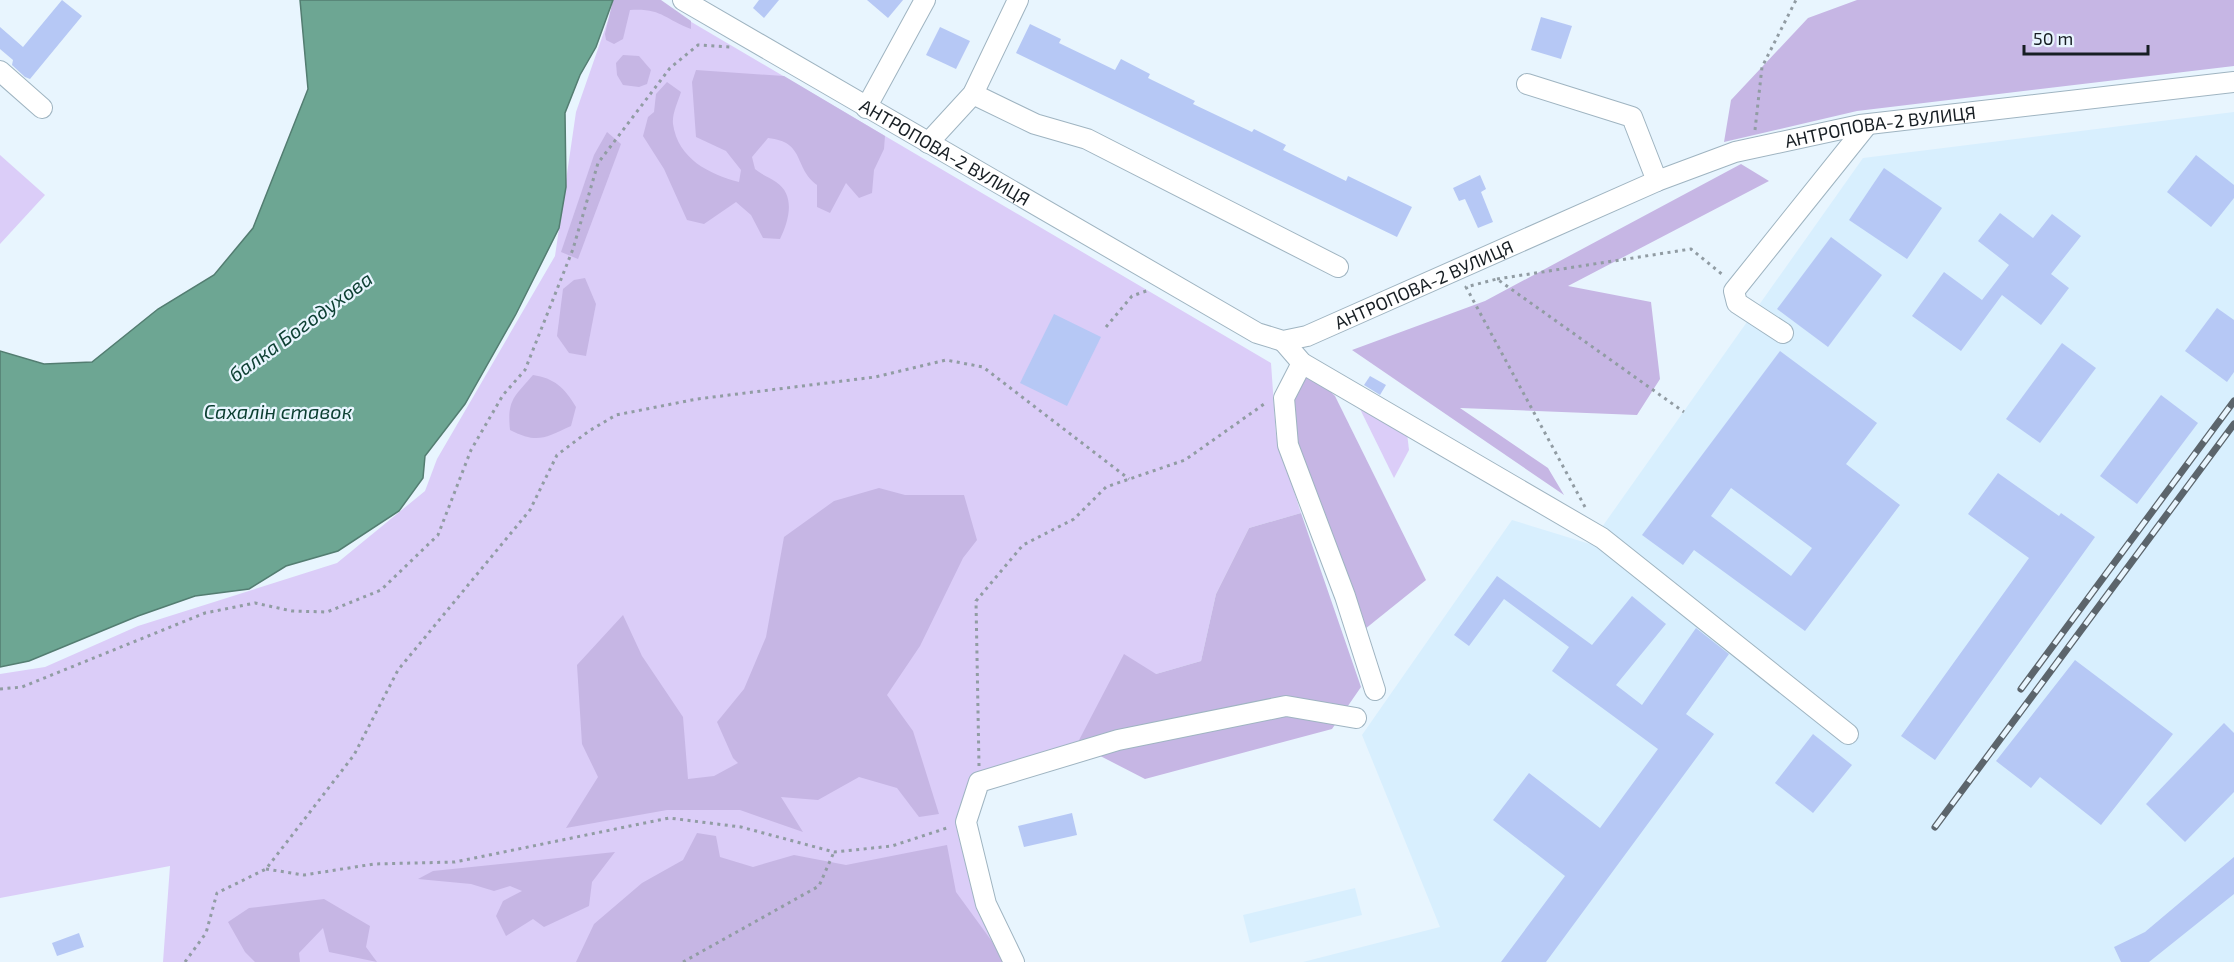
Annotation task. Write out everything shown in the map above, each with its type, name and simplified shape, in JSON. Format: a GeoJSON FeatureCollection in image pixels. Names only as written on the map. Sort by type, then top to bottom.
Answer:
{"type":"FeatureCollection","features":[{"type":"Feature","properties":{"kind":"street","name":"АНТРОПОВА-2 ВУЛИЦЯ"},"geometry":{"type":"LineString","coordinates":[[682,0],[1257,333],[1282,340],[1307,336],[1657,181],[1735,152],[1867,125],[2234,82]]}},
{"type":"Feature","properties":{"kind":"street"},"geometry":{"type":"LineString","coordinates":[[866,108],[925,0]]}},
{"type":"Feature","properties":{"kind":"street"},"geometry":{"type":"LineString","coordinates":[[928,143],[973,94],[1018,0]]}},
{"type":"Feature","properties":{"kind":"street"},"geometry":{"type":"LineString","coordinates":[[0,72],[42,108]]}},
{"type":"Feature","properties":{"kind":"street"},"geometry":{"type":"LineString","coordinates":[[1527,84],[1632,117],[1657,181]]}},
{"type":"Feature","properties":{"kind":"street"},"geometry":{"type":"LineString","coordinates":[[973,94],[1035,124],[1087,140],[1338,267]]}},
{"type":"Feature","properties":{"kind":"street"},"geometry":{"type":"LineString","coordinates":[[1783,333],[1737,303],[1734,291],[1867,125]]}},
{"type":"Feature","properties":{"kind":"street"},"geometry":{"type":"LineString","coordinates":[[1282,340],[1302,363],[1602,538],[1848,734]]}},
{"type":"Feature","properties":{"kind":"street"},"geometry":{"type":"LineString","coordinates":[[1302,363],[1284,398],[1288,445],[1345,596],[1375,690]]}},
{"type":"Feature","properties":{"kind":"street"},"geometry":{"type":"LineString","coordinates":[[1014,962],[986,904],[966,822],[979,782],[1118,740],[1286,706],[1356,718]]}},
{"type":"Feature","properties":{"kind":"path"},"geometry":{"type":"LineString","coordinates":[[1753,148],[1762,67],[1796,0]]}},
{"type":"Feature","properties":{"kind":"path"},"geometry":{"type":"LineString","coordinates":[[0,689],[22,687],[206,613],[255,603],[292,611],[327,612],[381,590],[438,535],[471,450],[503,395],[525,370],[573,249],[598,163],[670,68],[698,45],[730,49],[741,36]]}},
{"type":"Feature","properties":{"kind":"path"},"geometry":{"type":"LineString","coordinates":[[1602,538],[1466,288],[1497,279],[1691,249],[1737,286]]}},
{"type":"Feature","properties":{"kind":"path"},"geometry":{"type":"LineString","coordinates":[[1497,279],[1684,412]]}},
{"type":"Feature","properties":{"kind":"path"},"geometry":{"type":"LineString","coordinates":[[1106,327],[1132,296],[1171,283]]}},
{"type":"Feature","properties":{"kind":"path"},"geometry":{"type":"LineString","coordinates":[[185,962],[206,933],[217,894],[266,869],[354,755],[398,670],[530,510],[557,455],[589,431],[616,415],[697,399],[875,377],[946,360],[983,367],[1129,479]]}},
{"type":"Feature","properties":{"kind":"path"},"geometry":{"type":"LineString","coordinates":[[979,782],[976,601],[1023,545],[1074,519],[1106,487],[1185,459],[1263,403],[1284,398]]}},
{"type":"Feature","properties":{"kind":"path"},"geometry":{"type":"LineString","coordinates":[[266,869],[304,875],[374,864],[455,862],[669,818],[741,827],[834,852],[892,846],[966,822]]}},
{"type":"Feature","properties":{"kind":"path"},"geometry":{"type":"LineString","coordinates":[[683,962],[819,886],[834,852]]}},
{"type":"Feature","properties":{"kind":"shaded area"},"geometry":{"type":"Polygon","coordinates":[[[613,0],[661,0],[691,21],[691,29],[656,12],[630,10],[623,39],[614,44],[606,40],[605,34],[613,0]]]}},
{"type":"Feature","properties":{"kind":"shaded area"},"geometry":{"type":"Polygon","coordinates":[[[615,0],[654,0],[1271,363],[1276,435],[1301,513],[1249,528],[1216,594],[1201,661],[1156,674],[1077,744],[973,778],[956,827],[1004,962],[163,962],[170,866],[0,898],[0,674],[45,667],[138,626],[337,563],[425,491],[437,459],[555,256],[576,112],[615,0]]]}},
{"type":"Feature","properties":{"kind":"shaded area"},"geometry":{"type":"Polygon","coordinates":[[[1857,0],[2234,0],[2234,66],[1857,111],[1724,142],[1731,100],[1808,18],[1857,0]]]}},
{"type":"Feature","properties":{"kind":"shaded area"},"geometry":{"type":"Polygon","coordinates":[[[623,55],[639,56],[651,70],[647,84],[639,87],[623,85],[617,75],[616,63],[623,55]]]}},
{"type":"Feature","properties":{"kind":"shaded area"},"geometry":{"type":"Polygon","coordinates":[[[696,70],[784,76],[885,136],[884,149],[874,170],[872,193],[859,198],[846,183],[830,213],[817,207],[817,185],[805,171],[794,150],[780,140],[768,138],[752,157],[755,169],[776,182],[786,194],[789,209],[780,239],[763,238],[751,215],[736,202],[704,224],[687,220],[664,169],[643,136],[648,117],[654,112],[656,94],[667,82],[681,92],[674,112],[673,124],[681,147],[688,156],[706,169],[739,182],[741,170],[726,151],[696,137],[692,82],[696,70]]]}},
{"type":"Feature","properties":{"kind":"shaded area"},"geometry":{"type":"Polygon","coordinates":[[[2234,112],[2234,962],[1303,962],[1440,927],[1362,735],[1512,520],[1590,544],[1863,158],[2234,112]]]}},
{"type":"Feature","properties":{"kind":"shaded area"},"geometry":{"type":"Polygon","coordinates":[[[607,132],[621,144],[578,259],[561,252],[594,155],[607,132]]]}},
{"type":"Feature","properties":{"kind":"shaded area"},"geometry":{"type":"Polygon","coordinates":[[[0,155],[45,195],[0,244],[0,155]]]}},
{"type":"Feature","properties":{"kind":"shaded area"},"geometry":{"type":"Polygon","coordinates":[[[1741,164],[1769,181],[1568,286],[1651,302],[1660,379],[1637,415],[1460,408],[1548,468],[1564,495],[1352,350],[1485,301],[1741,164]]]}},
{"type":"Feature","properties":{"kind":"shaded area"},"geometry":{"type":"Polygon","coordinates":[[[585,278],[596,304],[586,356],[569,353],[557,336],[563,289],[574,280],[585,278]]]}},
{"type":"Feature","properties":{"kind":"shaded area"},"geometry":{"type":"Polygon","coordinates":[[[1303,373],[1326,387],[1335,396],[1426,580],[1365,629],[1291,444],[1294,390],[1303,373]]]}},
{"type":"Feature","properties":{"kind":"shaded area"},"geometry":{"type":"Polygon","coordinates":[[[533,375],[553,381],[568,394],[576,407],[571,426],[541,438],[528,437],[510,430],[509,420],[513,400],[533,375]]]}},
{"type":"Feature","properties":{"kind":"shaded area"},"geometry":{"type":"Polygon","coordinates":[[[1363,406],[1407,433],[1409,450],[1394,478],[1360,409],[1363,406]]]}},
{"type":"Feature","properties":{"kind":"shaded area"},"geometry":{"type":"Polygon","coordinates":[[[879,488],[905,495],[964,495],[977,540],[963,558],[920,646],[887,695],[913,731],[939,814],[919,817],[897,788],[859,777],[818,800],[781,797],[803,832],[740,810],[667,810],[566,828],[598,777],[582,744],[577,665],[623,615],[642,656],[683,717],[688,779],[714,776],[738,763],[733,758],[717,722],[744,689],[766,637],[784,537],[834,501],[879,488]]]}},
{"type":"Feature","properties":{"kind":"shaded area"},"geometry":{"type":"Polygon","coordinates":[[[1301,513],[1361,687],[1332,729],[1145,779],[1077,744],[1124,654],[1156,674],[1201,661],[1216,594],[1249,528],[1301,513]]]}},
{"type":"Feature","properties":{"kind":"shaded area"},"geometry":{"type":"Polygon","coordinates":[[[697,833],[716,836],[720,857],[753,867],[794,855],[846,865],[947,845],[956,892],[1007,962],[576,962],[594,924],[642,883],[683,860],[697,833]]]}},
{"type":"Feature","properties":{"kind":"shaded area"},"geometry":{"type":"Polygon","coordinates":[[[615,852],[592,882],[589,906],[544,927],[533,919],[506,936],[496,916],[503,901],[522,891],[510,886],[494,891],[471,884],[418,879],[433,871],[615,852]]]}},
{"type":"Feature","properties":{"kind":"shaded area"},"geometry":{"type":"Polygon","coordinates":[[[1355,888],[1362,915],[1250,943],[1243,915],[1355,888]]]}},
{"type":"Feature","properties":{"kind":"shaded area"},"geometry":{"type":"Polygon","coordinates":[[[324,899],[370,926],[366,947],[377,962],[329,952],[323,928],[299,953],[300,962],[255,962],[245,952],[228,922],[249,908],[324,899]]]}},
{"type":"Feature","properties":{"kind":"water","name":"Сахалін ставок"},"geometry":{"type":"Polygon","coordinates":[[[300,0],[613,0],[596,47],[580,75],[565,113],[566,187],[559,228],[516,314],[465,404],[425,456],[423,478],[399,511],[338,551],[286,566],[249,589],[195,596],[138,616],[29,661],[0,667],[0,351],[44,364],[92,362],[158,309],[214,275],[253,228],[308,89],[300,0]]]}},
{"type":"Feature","properties":{"kind":"building"},"geometry":{"type":"Polygon","coordinates":[[[62,0],[82,16],[30,79],[25,77],[12,65],[13,60],[0,49],[0,27],[23,47],[62,0]]]}},
{"type":"Feature","properties":{"kind":"building"},"geometry":{"type":"Polygon","coordinates":[[[759,0],[779,0],[764,18],[753,8],[759,0]]]}},
{"type":"Feature","properties":{"kind":"building"},"geometry":{"type":"Polygon","coordinates":[[[867,0],[903,0],[888,18],[867,0]]]}},
{"type":"Feature","properties":{"kind":"building"},"geometry":{"type":"Polygon","coordinates":[[[1541,17],[1572,26],[1561,59],[1531,50],[1541,17]]]}},
{"type":"Feature","properties":{"kind":"building"},"geometry":{"type":"Polygon","coordinates":[[[1030,24],[1061,39],[1059,43],[1115,70],[1121,59],[1150,74],[1148,78],[1195,101],[1193,104],[1252,132],[1254,129],[1286,145],[1283,150],[1346,181],[1348,176],[1412,207],[1397,237],[1016,53],[1030,24]]]}},
{"type":"Feature","properties":{"kind":"building"},"geometry":{"type":"Polygon","coordinates":[[[940,27],[970,41],[956,69],[926,55],[940,27]]]}},
{"type":"Feature","properties":{"kind":"building"},"geometry":{"type":"Polygon","coordinates":[[[2196,155],[2234,185],[2234,198],[2211,227],[2167,192],[2196,155]]]}},
{"type":"Feature","properties":{"kind":"building"},"geometry":{"type":"Polygon","coordinates":[[[1884,168],[1942,208],[1907,259],[1849,220],[1884,168]]]}},
{"type":"Feature","properties":{"kind":"building"},"geometry":{"type":"Polygon","coordinates":[[[1480,175],[1486,189],[1481,192],[1493,222],[1478,228],[1465,199],[1459,201],[1453,188],[1480,175]]]}},
{"type":"Feature","properties":{"kind":"building"},"geometry":{"type":"Polygon","coordinates":[[[2000,213],[2033,238],[2052,214],[2081,236],[2051,274],[2069,288],[2041,325],[2002,295],[1961,351],[1912,316],[1944,272],[1982,300],[2009,265],[1978,241],[2000,213]]]}},
{"type":"Feature","properties":{"kind":"building"},"geometry":{"type":"Polygon","coordinates":[[[1831,237],[1882,275],[1828,347],[1777,309],[1831,237]]]}},
{"type":"Feature","properties":{"kind":"building"},"geometry":{"type":"Polygon","coordinates":[[[2217,308],[2234,320],[2234,372],[2227,382],[2185,351],[2217,308]]]}},
{"type":"Feature","properties":{"kind":"building"},"geometry":{"type":"Polygon","coordinates":[[[1054,314],[1101,337],[1067,406],[1020,383],[1054,314]]]}},
{"type":"Feature","properties":{"kind":"building"},"geometry":{"type":"Polygon","coordinates":[[[2062,343],[2096,368],[2040,443],[2006,419],[2062,343]]]}},
{"type":"Feature","properties":{"kind":"building"},"geometry":{"type":"Polygon","coordinates":[[[1780,351],[1877,423],[1846,464],[1900,505],[1805,631],[1694,550],[1683,565],[1642,535],[1780,351]],[[1731,488],[1711,516],[1791,576],[1812,548],[1731,488]]]}},
{"type":"Feature","properties":{"kind":"building"},"geometry":{"type":"Polygon","coordinates":[[[1370,376],[1386,385],[1380,395],[1364,385],[1370,376]]]}},
{"type":"Feature","properties":{"kind":"building"},"geometry":{"type":"Polygon","coordinates":[[[2161,395],[2198,423],[2137,504],[2100,476],[2161,395]]]}},
{"type":"Feature","properties":{"kind":"building"},"geometry":{"type":"Polygon","coordinates":[[[1998,473],[2059,516],[2061,513],[2095,537],[1935,760],[1901,736],[2029,558],[1968,514],[1998,473]]]}},
{"type":"Feature","properties":{"kind":"building"},"geometry":{"type":"Polygon","coordinates":[[[1497,576],[1592,645],[1632,596],[1666,624],[1616,685],[1642,705],[1696,628],[1729,654],[1686,714],[1714,734],[1546,962],[1501,962],[1565,876],[1493,820],[1529,773],[1600,828],[1658,749],[1552,671],[1569,647],[1504,599],[1469,646],[1454,635],[1497,576]]]}},
{"type":"Feature","properties":{"kind":"building"},"geometry":{"type":"Polygon","coordinates":[[[2075,660],[2173,734],[2101,825],[2040,777],[2031,788],[1996,761],[2075,660]]]}},
{"type":"Feature","properties":{"kind":"building"},"geometry":{"type":"Polygon","coordinates":[[[2224,723],[2234,733],[2234,792],[2185,842],[2146,804],[2224,723]]]}},
{"type":"Feature","properties":{"kind":"building"},"geometry":{"type":"Polygon","coordinates":[[[1813,734],[1852,765],[1813,813],[1775,783],[1813,734]]]}},
{"type":"Feature","properties":{"kind":"building"},"geometry":{"type":"Polygon","coordinates":[[[1072,813],[1077,835],[1024,847],[1018,826],[1072,813]]]}},
{"type":"Feature","properties":{"kind":"building"},"geometry":{"type":"Polygon","coordinates":[[[2234,857],[2234,894],[2149,962],[2121,962],[2114,947],[2145,932],[2234,857]]]}},
{"type":"Feature","properties":{"kind":"building"},"geometry":{"type":"Polygon","coordinates":[[[79,933],[84,947],[57,956],[52,943],[79,933]]]}},
{"type":"Feature","properties":{"kind":"railway"},"geometry":{"type":"LineString","coordinates":[[2021,689],[2234,401]]}},
{"type":"Feature","properties":{"kind":"railway"},"geometry":{"type":"LineString","coordinates":[[1935,827],[2234,424]]}},
{"type":"Feature","properties":{"kind":"water label","name":"балка Богодухова"},"geometry":{"type":"Point","coordinates":[300,326]}}]}
